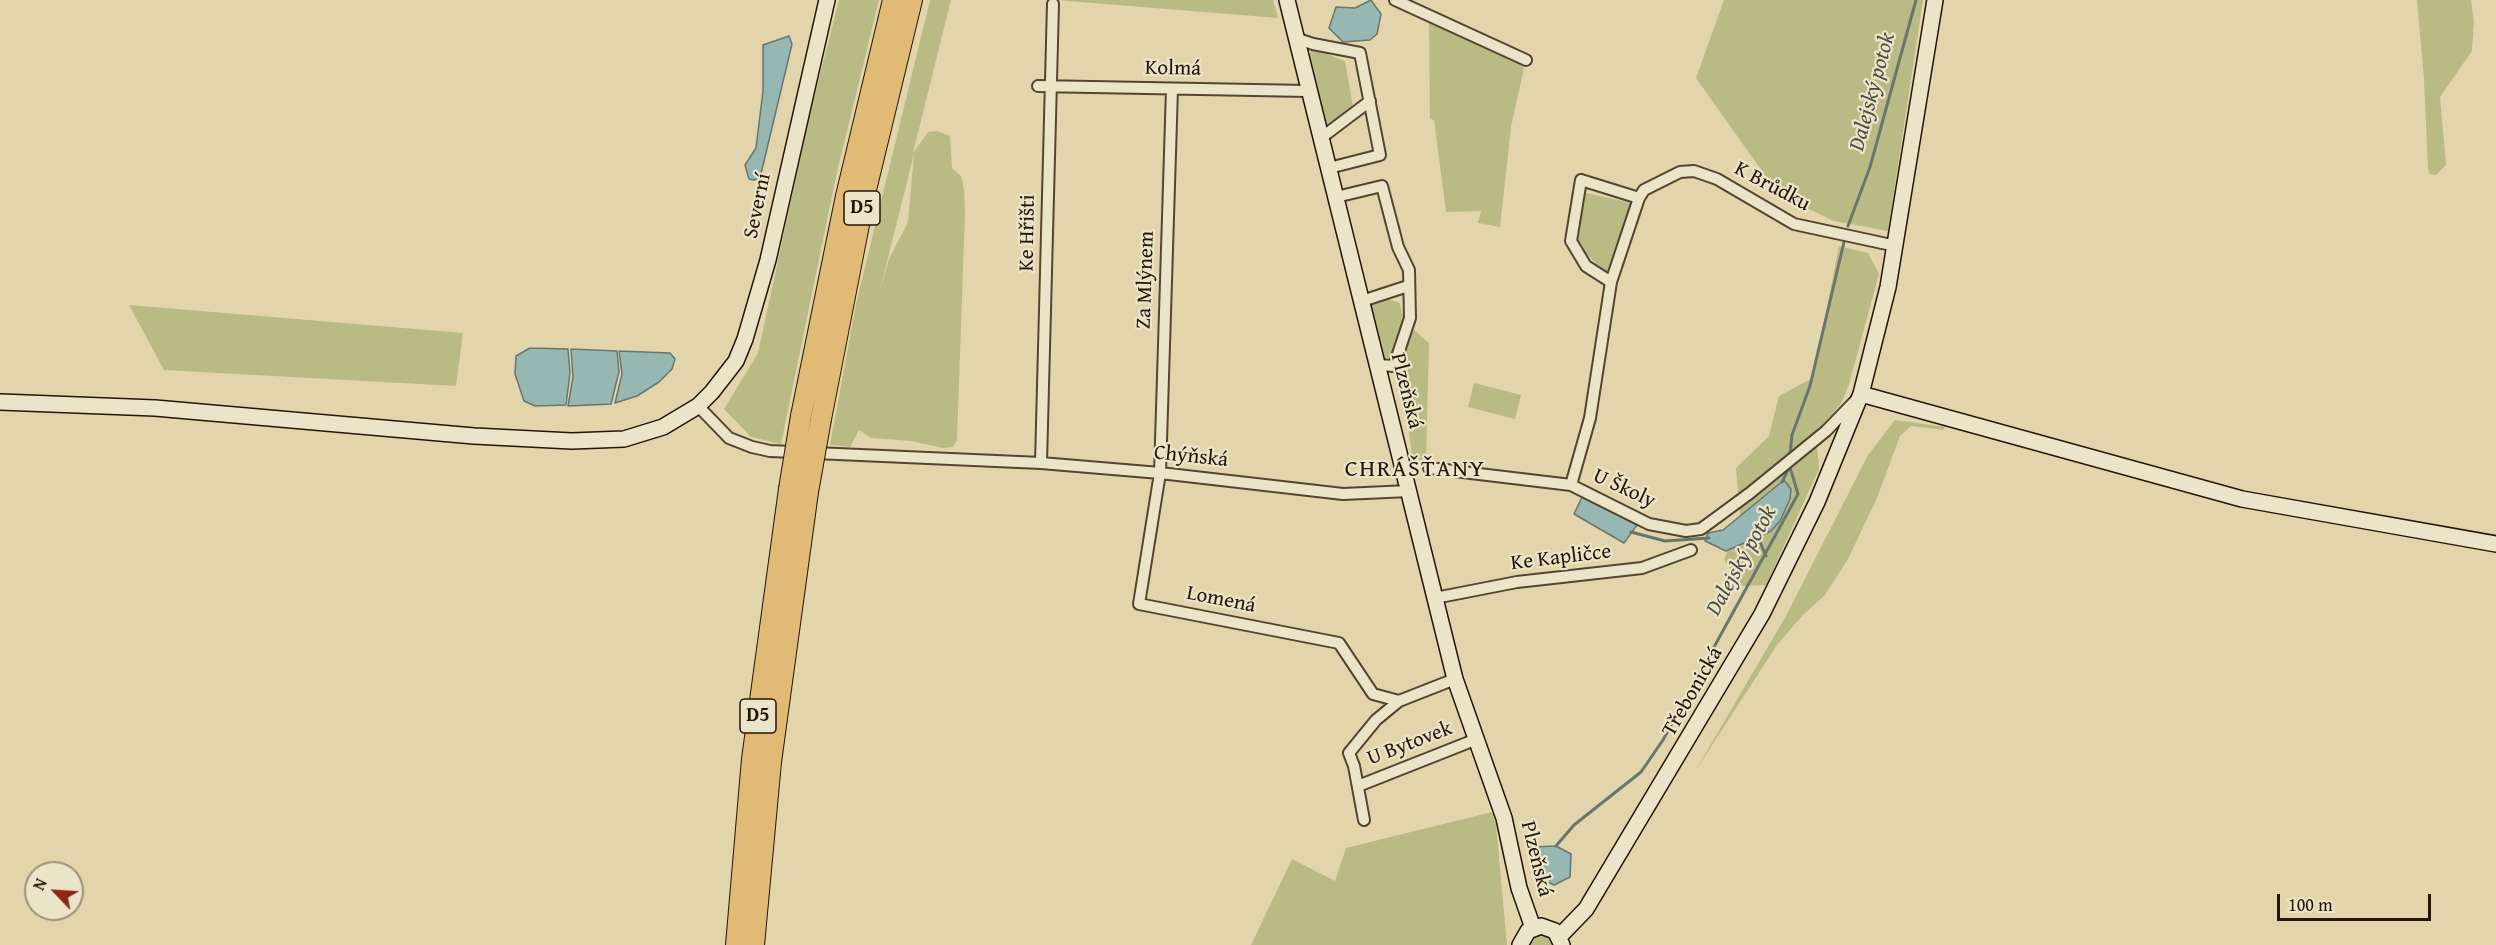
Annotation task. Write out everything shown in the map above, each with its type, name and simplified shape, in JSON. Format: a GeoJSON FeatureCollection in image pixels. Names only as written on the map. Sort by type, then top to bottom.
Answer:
{"type":"FeatureCollection","features":[{"type":"Feature","properties":{"kind":"highway","name":"D5"},"geometry":{"type":"LineString","coordinates":[[754,945],[799,490],[801,416],[846,196],[893,0]]}},
{"type":"Feature","properties":{"kind":"highway","name":"D5"},"geometry":{"type":"LineString","coordinates":[[735,945],[752,759],[799,490],[821,419],[865,194],[912,0]]}},
{"type":"Feature","properties":{"kind":"street","name":"Severní"},"geometry":{"type":"LineString","coordinates":[[0,402],[155,408],[474,436],[572,441],[607,441],[643,435],[680,418],[698,406],[724,379],[736,361],[754,314],[827,0]]}},
{"type":"Feature","properties":{"kind":"street","name":"Plzeňská"},"geometry":{"type":"LineString","coordinates":[[1287,0],[1455,679],[1504,818],[1519,888],[1533,928]]}},
{"type":"Feature","properties":{"kind":"street"},"geometry":{"type":"LineString","coordinates":[[1395,0],[1526,60]]}},
{"type":"Feature","properties":{"kind":"street","name":"Třebonická"},"geometry":{"type":"LineString","coordinates":[[1561,941],[1586,909],[1762,614],[1817,502],[1861,394],[1879,327],[1896,246],[1935,0]]}},
{"type":"Feature","properties":{"kind":"street","name":"Ke Hřišti"},"geometry":{"type":"LineString","coordinates":[[1041,463],[1053,4]]}},
{"type":"Feature","properties":{"kind":"street"},"geometry":{"type":"LineString","coordinates":[[1295,38],[1360,53],[1380,155],[1329,168]]}},
{"type":"Feature","properties":{"kind":"street","name":"Kolmá"},"geometry":{"type":"LineString","coordinates":[[1038,86],[1308,91]]}},
{"type":"Feature","properties":{"kind":"street","name":"Za Mlýnem"},"geometry":{"type":"LineString","coordinates":[[1160,473],[1172,89]]}},
{"type":"Feature","properties":{"kind":"street"},"geometry":{"type":"LineString","coordinates":[[1321,138],[1370,101]]}},
{"type":"Feature","properties":{"kind":"street","name":"K Brůdku"},"geometry":{"type":"LineString","coordinates":[[1639,198],[1649,187],[1680,172],[1694,171],[1717,179],[1794,224],[1896,246]]}},
{"type":"Feature","properties":{"kind":"street"},"geometry":{"type":"LineString","coordinates":[[1571,485],[1590,418],[1611,282],[1639,198],[1581,180],[1571,241],[1586,266],[1611,282]]}},
{"type":"Feature","properties":{"kind":"street"},"geometry":{"type":"LineString","coordinates":[[1336,197],[1382,186],[1398,247],[1409,270],[1410,318],[1394,366],[1378,365]]}},
{"type":"Feature","properties":{"kind":"street"},"geometry":{"type":"LineString","coordinates":[[1362,301],[1408,286]]}},
{"type":"Feature","properties":{"kind":"street"},"geometry":{"type":"LineString","coordinates":[[1861,394],[2242,499],[2496,544]]}},
{"type":"Feature","properties":{"kind":"street","name":"U Školy"},"geometry":{"type":"LineString","coordinates":[[1429,468],[1571,485],[1648,524],[1686,531],[1701,529],[1826,431],[1861,394]]}},
{"type":"Feature","properties":{"kind":"street","name":"Chýňská"},"geometry":{"type":"LineString","coordinates":[[698,406],[729,438],[770,451],[1041,463],[1160,473],[1343,494],[1409,490]]}},
{"type":"Feature","properties":{"kind":"street","name":"Lomená"},"geometry":{"type":"LineString","coordinates":[[1160,473],[1139,604],[1339,643],[1373,694],[1399,701]]}},
{"type":"Feature","properties":{"kind":"street","name":"Ke Kapličce"},"geometry":{"type":"LineString","coordinates":[[1435,598],[1517,582],[1642,568],[1691,550]]}},
{"type":"Feature","properties":{"kind":"street"},"geometry":{"type":"LineString","coordinates":[[1364,820],[1349,753],[1376,720],[1399,701],[1455,679]]}},
{"type":"Feature","properties":{"kind":"street","name":"U Bytovek"},"geometry":{"type":"LineString","coordinates":[[1358,786],[1477,739]]}},
{"type":"Feature","properties":{"kind":"street","name":"Plzeňská"},"geometry":{"type":"LineString","coordinates":[[1520,945],[1523,936],[1533,928],[1548,928],[1561,941]]}},
{"type":"Feature","properties":{"kind":"green space"},"geometry":{"type":"Polygon","coordinates":[[[839,0],[879,0],[837,172],[781,444],[751,437],[724,409],[758,353],[809,118],[839,0]]]}},
{"type":"Feature","properties":{"kind":"green space"},"geometry":{"type":"Polygon","coordinates":[[[930,0],[951,0],[913,153],[928,132],[937,131],[950,136],[952,168],[961,176],[964,189],[957,440],[953,447],[943,448],[911,441],[871,438],[859,430],[850,447],[830,445],[856,304],[930,0]],[[914,154],[880,290],[889,259],[908,222],[914,154]]]}},
{"type":"Feature","properties":{"kind":"green space"},"geometry":{"type":"Polygon","coordinates":[[[1056,0],[1273,0],[1278,18],[1056,0]]]}},
{"type":"Feature","properties":{"kind":"green space"},"geometry":{"type":"Polygon","coordinates":[[[1724,0],[1923,0],[1888,231],[1834,221],[1779,195],[1696,78],[1724,0]]]}},
{"type":"Feature","properties":{"kind":"green space"},"geometry":{"type":"Polygon","coordinates":[[[2417,0],[2471,0],[2474,22],[2472,51],[2440,97],[2446,165],[2436,175],[2430,174],[2428,169],[2424,79],[2417,0]]]}},
{"type":"Feature","properties":{"kind":"green space"},"geometry":{"type":"Polygon","coordinates":[[[1429,22],[1516,61],[1524,68],[1511,127],[1500,227],[1478,223],[1481,211],[1446,212],[1434,120],[1430,119],[1429,22]]]}},
{"type":"Feature","properties":{"kind":"green space"},"geometry":{"type":"Polygon","coordinates":[[[1313,49],[1345,61],[1353,107],[1327,127],[1307,56],[1313,49]]]}},
{"type":"Feature","properties":{"kind":"green space"},"geometry":{"type":"Polygon","coordinates":[[[1586,193],[1631,203],[1606,274],[1577,244],[1586,193]]]}},
{"type":"Feature","properties":{"kind":"green space"},"geometry":{"type":"Polygon","coordinates":[[[1839,246],[1868,253],[1879,274],[1849,384],[1841,404],[1816,432],[1819,469],[1766,585],[1742,586],[1724,560],[1740,517],[1736,468],[1769,436],[1779,396],[1813,378],[1839,246]]]}},
{"type":"Feature","properties":{"kind":"green space"},"geometry":{"type":"Polygon","coordinates":[[[1385,298],[1400,303],[1404,321],[1397,354],[1384,359],[1370,303],[1385,298]]]}},
{"type":"Feature","properties":{"kind":"green space"},"geometry":{"type":"Polygon","coordinates":[[[129,305],[463,333],[456,386],[164,370],[129,305]]]}},
{"type":"Feature","properties":{"kind":"green space"},"geometry":{"type":"Polygon","coordinates":[[[1413,329],[1429,343],[1426,464],[1412,456],[1400,361],[1413,329]]]}},
{"type":"Feature","properties":{"kind":"green space"},"geometry":{"type":"Polygon","coordinates":[[[1474,383],[1521,395],[1515,419],[1468,407],[1474,383]]]}},
{"type":"Feature","properties":{"kind":"green space"},"geometry":{"type":"Polygon","coordinates":[[[1895,420],[1945,427],[1943,430],[1911,426],[1900,436],[1877,498],[1848,559],[1825,595],[1802,616],[1777,645],[1694,773],[1786,616],[1868,455],[1895,420]]]}},
{"type":"Feature","properties":{"kind":"green space"},"geometry":{"type":"Polygon","coordinates":[[[1492,812],[1496,825],[1507,945],[1251,945],[1292,859],[1335,881],[1346,848],[1492,812]]]}},
{"type":"Feature","properties":{"kind":"green space"},"geometry":{"type":"Polygon","coordinates":[[[1540,934],[1549,936],[1555,945],[1527,945],[1532,937],[1540,934]]]}},
{"type":"Feature","properties":{"kind":"water"},"geometry":{"type":"Polygon","coordinates":[[[1371,0],[1381,14],[1377,34],[1370,40],[1343,42],[1329,28],[1336,7],[1355,8],[1371,0]]]}},
{"type":"Feature","properties":{"kind":"water"},"geometry":{"type":"Polygon","coordinates":[[[789,36],[792,44],[760,178],[749,179],[745,165],[756,148],[763,91],[763,45],[789,36]]]}},
{"type":"Feature","properties":{"kind":"water"},"geometry":{"type":"Polygon","coordinates":[[[530,348],[568,349],[570,373],[566,405],[535,406],[524,401],[515,374],[516,356],[530,348]]]}},
{"type":"Feature","properties":{"kind":"water"},"geometry":{"type":"Polygon","coordinates":[[[571,349],[617,351],[619,372],[611,404],[568,406],[573,377],[571,349]]]}},
{"type":"Feature","properties":{"kind":"water"},"geometry":{"type":"Polygon","coordinates":[[[619,351],[670,353],[675,359],[672,369],[659,382],[637,396],[615,403],[622,374],[619,351]]]}},
{"type":"Feature","properties":{"kind":"water"},"geometry":{"type":"Polygon","coordinates":[[[1784,480],[1791,489],[1790,499],[1780,521],[1771,531],[1726,551],[1705,541],[1708,533],[1723,530],[1784,480]]]}},
{"type":"Feature","properties":{"kind":"water"},"geometry":{"type":"Polygon","coordinates":[[[1582,497],[1637,525],[1624,543],[1574,514],[1582,497]]]}},
{"type":"Feature","properties":{"kind":"water"},"geometry":{"type":"Polygon","coordinates":[[[1556,846],[1571,854],[1570,877],[1554,885],[1533,875],[1530,852],[1532,847],[1556,846]]]}},
{"type":"Feature","properties":{"kind":"waterway","name":"Dalejský potok"},"geometry":{"type":"LineString","coordinates":[[1848,226],[1870,167],[1916,0]]}},
{"type":"Feature","properties":{"kind":"waterway","name":"Dalejský potok"},"geometry":{"type":"LineString","coordinates":[[1790,455],[1792,435],[1810,386],[1844,242]]}},
{"type":"Feature","properties":{"kind":"waterway","name":"Dalejský potok"},"geometry":{"type":"LineString","coordinates":[[1556,846],[1574,825],[1641,772],[1663,740],[1798,494],[1789,464]]}},
{"type":"Feature","properties":{"kind":"waterway"},"geometry":{"type":"LineString","coordinates":[[1782,482],[1788,470]]}},
{"type":"Feature","properties":{"kind":"waterway"},"geometry":{"type":"LineString","coordinates":[[1631,532],[1665,541],[1709,538]]}},
{"type":"Feature","properties":{"kind":"waterway"},"geometry":{"type":"LineString","coordinates":[[1757,535],[1766,556]]}},
{"type":"Feature","properties":{"kind":"district","name":"CHRÁŠŤANY"},"geometry":{"type":"Point","coordinates":[1415,470]}}]}
